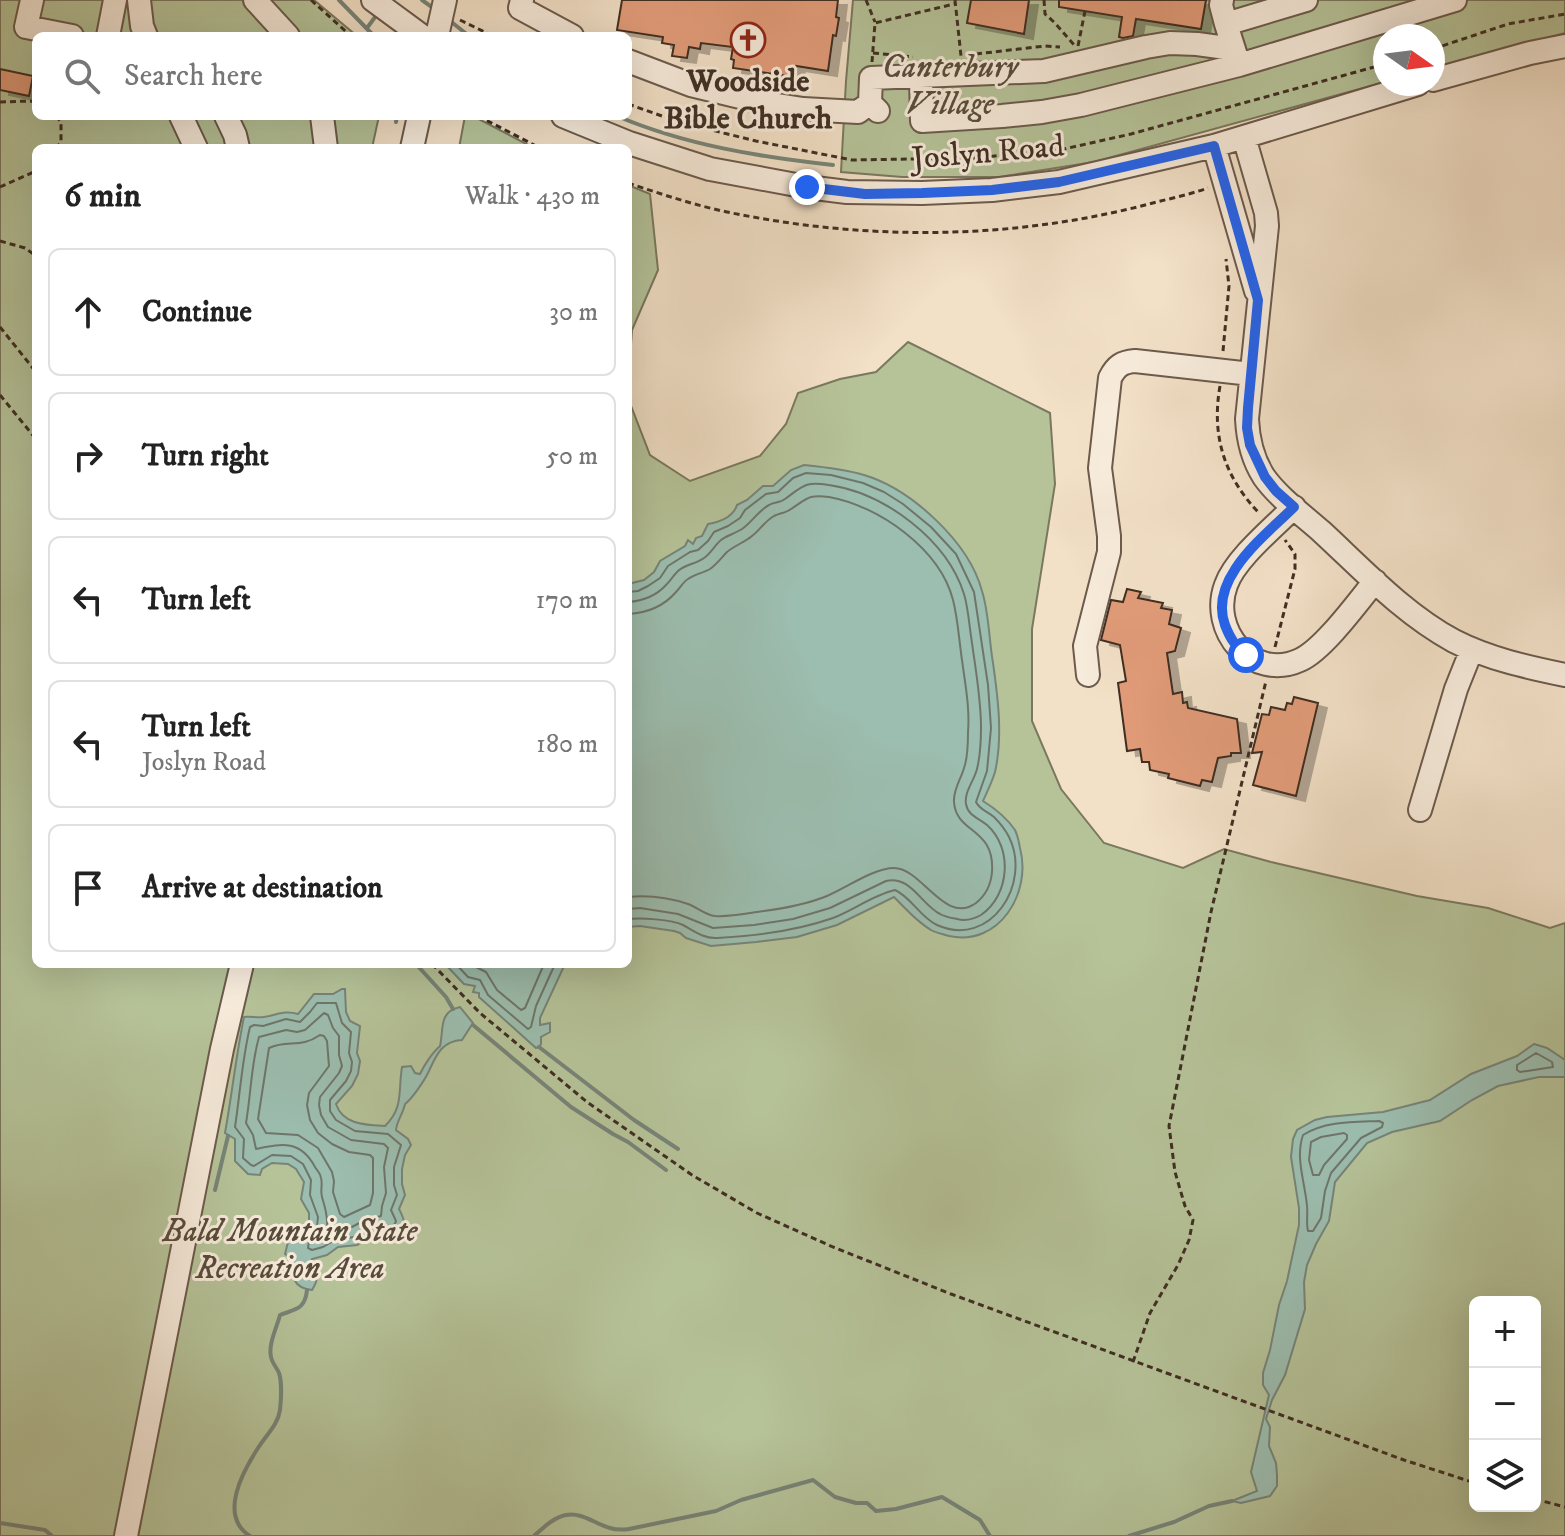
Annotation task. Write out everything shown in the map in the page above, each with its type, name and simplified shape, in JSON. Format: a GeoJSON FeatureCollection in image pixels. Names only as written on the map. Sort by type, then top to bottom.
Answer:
{"type":"FeatureCollection","features":[{"type":"Feature","properties":{"kind":"street"},"geometry":{"type":"LineString","coordinates":[[32,0],[26,27],[52,32]]}},
{"type":"Feature","properties":{"kind":"street"},"geometry":{"type":"LineString","coordinates":[[109,32],[115,0]]}},
{"type":"Feature","properties":{"kind":"street"},"geometry":{"type":"LineString","coordinates":[[139,0],[144,32]]}},
{"type":"Feature","properties":{"kind":"street"},"geometry":{"type":"LineString","coordinates":[[255,0],[284,32]]}},
{"type":"Feature","properties":{"kind":"street"},"geometry":{"type":"LineString","coordinates":[[373,0],[417,32]]}},
{"type":"Feature","properties":{"kind":"street"},"geometry":{"type":"LineString","coordinates":[[522,0],[520,8],[565,32]]}},
{"type":"Feature","properties":{"kind":"street"},"geometry":{"type":"LineString","coordinates":[[1222,0],[1236,57]]}},
{"type":"Feature","properties":{"kind":"street"},"geometry":{"type":"LineString","coordinates":[[1226,24],[1306,0]]}},
{"type":"Feature","properties":{"kind":"street"},"geometry":{"type":"LineString","coordinates":[[919,67],[922,121],[1042,112],[1137,91],[1236,57],[1455,0]]}},
{"type":"Feature","properties":{"kind":"street"},"geometry":{"type":"LineString","coordinates":[[438,32],[444,3]]}},
{"type":"Feature","properties":{"kind":"street"},"geometry":{"type":"LineString","coordinates":[[632,63],[691,85],[765,103],[858,112],[875,108],[871,78],[919,67],[963,75],[1044,71],[1170,43],[1197,44],[1236,57]]}},
{"type":"Feature","properties":{"kind":"street"},"geometry":{"type":"LineString","coordinates":[[1445,77],[1565,46]]}},
{"type":"Feature","properties":{"kind":"street","name":"Joslyn Road"},"geometry":{"type":"LineString","coordinates":[[573,120],[629,143],[710,169],[865,194],[922,193],[992,190],[1059,182],[1214,146],[1379,96]]}},
{"type":"Feature","properties":{"kind":"street"},"geometry":{"type":"LineString","coordinates":[[183,120],[194,144]]}},
{"type":"Feature","properties":{"kind":"street"},"geometry":{"type":"LineString","coordinates":[[228,120],[237,144]]}},
{"type":"Feature","properties":{"kind":"street"},"geometry":{"type":"LineString","coordinates":[[322,120],[326,144]]}},
{"type":"Feature","properties":{"kind":"street"},"geometry":{"type":"LineString","coordinates":[[413,144],[418,120]]}},
{"type":"Feature","properties":{"kind":"street"},"geometry":{"type":"LineString","coordinates":[[1244,137],[1267,219],[1247,419],[1250,445],[1265,477],[1276,491],[1423,622],[1472,649],[1512,663],[1565,675]]}},
{"type":"Feature","properties":{"kind":"street"},"geometry":{"type":"LineString","coordinates":[[1214,146],[1258,300]]}},
{"type":"Feature","properties":{"kind":"street"},"geometry":{"type":"LineString","coordinates":[[1088,675],[1085,646],[1109,552],[1100,468],[1110,378],[1116,367],[1135,361],[1251,374]]}},
{"type":"Feature","properties":{"kind":"street"},"geometry":{"type":"LineString","coordinates":[[1294,507],[1230,575],[1222,602],[1223,619],[1235,647],[1246,655],[1271,664],[1286,665],[1299,661],[1313,652],[1375,581]]}},
{"type":"Feature","properties":{"kind":"street"},"geometry":{"type":"LineString","coordinates":[[1420,810],[1452,699],[1472,649]]}},
{"type":"Feature","properties":{"kind":"street"},"geometry":{"type":"LineString","coordinates":[[126,1536],[222,1049],[241,968]]}},
{"type":"Feature","properties":{"kind":"path"},"geometry":{"type":"LineString","coordinates":[[311,0],[347,32]]}},
{"type":"Feature","properties":{"kind":"path"},"geometry":{"type":"LineString","coordinates":[[866,0],[875,23],[871,78]]}},
{"type":"Feature","properties":{"kind":"path"},"geometry":{"type":"LineString","coordinates":[[1044,0],[1045,14],[1077,49]]}},
{"type":"Feature","properties":{"kind":"path"},"geometry":{"type":"LineString","coordinates":[[875,23],[954,2],[963,75]]}},
{"type":"Feature","properties":{"kind":"path"},"geometry":{"type":"LineString","coordinates":[[444,3],[458,19],[485,32]]}},
{"type":"Feature","properties":{"kind":"path"},"geometry":{"type":"LineString","coordinates":[[1077,49],[1085,11]]}},
{"type":"Feature","properties":{"kind":"path"},"geometry":{"type":"LineString","coordinates":[[1445,45],[1508,24],[1565,14]]}},
{"type":"Feature","properties":{"kind":"path"},"geometry":{"type":"LineString","coordinates":[[975,54],[1045,46],[1077,49],[1089,44]]}},
{"type":"Feature","properties":{"kind":"path"},"geometry":{"type":"LineString","coordinates":[[873,53],[919,67]]}},
{"type":"Feature","properties":{"kind":"path"},"geometry":{"type":"LineString","coordinates":[[0,102],[32,101]]}},
{"type":"Feature","properties":{"kind":"path"},"geometry":{"type":"LineString","coordinates":[[59,120],[59,144]]}},
{"type":"Feature","properties":{"kind":"path"},"geometry":{"type":"LineString","coordinates":[[486,120],[532,144]]}},
{"type":"Feature","properties":{"kind":"path"},"geometry":{"type":"LineString","coordinates":[[0,187],[32,173]]}},
{"type":"Feature","properties":{"kind":"path"},"geometry":{"type":"LineString","coordinates":[[632,184],[726,212],[814,226],[897,233],[1012,229],[1088,219],[1225,183]]}},
{"type":"Feature","properties":{"kind":"path"},"geometry":{"type":"LineString","coordinates":[[0,241],[32,253]]}},
{"type":"Feature","properties":{"kind":"path"},"geometry":{"type":"LineString","coordinates":[[1222,360],[1229,286],[1225,251]]}},
{"type":"Feature","properties":{"kind":"path"},"geometry":{"type":"LineString","coordinates":[[0,327],[32,367]]}},
{"type":"Feature","properties":{"kind":"path"},"geometry":{"type":"LineString","coordinates":[[1221,382],[1217,413],[1223,454],[1235,484],[1265,519]]}},
{"type":"Feature","properties":{"kind":"path"},"geometry":{"type":"LineString","coordinates":[[0,395],[32,434]]}},
{"type":"Feature","properties":{"kind":"path"},"geometry":{"type":"LineString","coordinates":[[1273,654],[1295,569],[1295,554],[1281,535]]}},
{"type":"Feature","properties":{"kind":"path"},"geometry":{"type":"LineString","coordinates":[[1133,1362],[1150,1313],[1189,1240],[1193,1220],[1185,1206],[1175,1172],[1169,1126],[1211,912],[1268,673]]}},
{"type":"Feature","properties":{"kind":"path"},"geometry":{"type":"LineString","coordinates":[[436,968],[480,1013],[587,1102],[692,1175],[757,1213],[936,1288],[1133,1362],[1469,1481]]}},
{"type":"Feature","properties":{"kind":"path"},"geometry":{"type":"LineString","coordinates":[[1541,1501],[1565,1507]]}},
{"type":"Feature","properties":{"kind":"green space","name":"Bald Mountain State Recreation Area"},"geometry":{"type":"Polygon","coordinates":[[[0,0],[314,0],[352,32],[32,32],[32,120],[378,120],[373,144],[32,144],[32,968],[632,968],[632,408],[650,455],[690,481],[760,456],[786,424],[798,393],[840,379],[876,372],[908,342],[1050,413],[1055,484],[1032,629],[1032,721],[1061,789],[1104,843],[1183,868],[1224,849],[1417,896],[1488,908],[1550,928],[1565,923],[1565,1536],[0,1536],[0,0]]]}},
{"type":"Feature","properties":{"kind":"green space","name":"Canterbury Village"},"geometry":{"type":"Polygon","coordinates":[[[853,0],[1565,0],[1565,33],[1445,66],[1445,24],[1373,24],[1373,85],[1094,162],[999,177],[902,177],[841,172],[853,0]]]}},
{"type":"Feature","properties":{"kind":"green space"},"geometry":{"type":"Polygon","coordinates":[[[464,120],[481,120],[526,144],[460,144],[464,120]]]}},
{"type":"Feature","properties":{"kind":"green space"},"geometry":{"type":"Polygon","coordinates":[[[632,187],[650,194],[658,270],[632,330],[632,187]]]}},
{"type":"Feature","properties":{"kind":"water"},"geometry":{"type":"Polygon","coordinates":[[[804,465],[842,470],[864,475],[900,492],[919,505],[951,536],[975,573],[986,608],[999,718],[995,772],[983,801],[1015,830],[1022,865],[1021,882],[1008,913],[997,925],[983,933],[967,937],[935,932],[916,919],[894,897],[837,925],[797,937],[756,942],[711,946],[674,931],[632,927],[632,583],[644,580],[654,572],[660,561],[685,546],[688,540],[693,544],[708,524],[726,518],[737,505],[763,486],[773,486],[791,470],[804,465]]]}},
{"type":"Feature","properties":{"kind":"water"},"geometry":{"type":"Polygon","coordinates":[[[449,968],[563,968],[540,1018],[540,1025],[550,1023],[550,1032],[541,1037],[541,1044],[536,1048],[479,997],[479,993],[473,992],[475,986],[464,984],[449,968]]]}},
{"type":"Feature","properties":{"kind":"water"},"geometry":{"type":"Polygon","coordinates":[[[345,989],[346,1012],[350,1021],[360,1026],[357,1053],[360,1061],[352,1086],[336,1104],[344,1116],[356,1122],[385,1126],[391,1119],[398,1105],[402,1067],[411,1066],[415,1073],[420,1074],[440,1046],[443,1022],[448,1013],[460,1007],[473,1023],[462,1040],[449,1043],[440,1050],[421,1085],[405,1104],[398,1123],[396,1130],[411,1145],[402,1169],[405,1195],[399,1209],[404,1221],[403,1228],[394,1237],[372,1236],[357,1245],[338,1247],[327,1255],[312,1259],[308,1266],[317,1279],[312,1290],[297,1284],[292,1260],[285,1254],[288,1242],[302,1239],[309,1222],[309,1213],[301,1199],[304,1182],[296,1169],[288,1164],[272,1163],[262,1169],[260,1175],[248,1174],[235,1161],[235,1139],[225,1133],[244,1017],[298,1014],[314,994],[333,994],[345,989]]]}},
{"type":"Feature","properties":{"kind":"water"},"geometry":{"type":"Polygon","coordinates":[[[1534,1044],[1547,1048],[1565,1060],[1565,1077],[1539,1077],[1498,1086],[1440,1121],[1392,1132],[1367,1143],[1335,1182],[1329,1221],[1307,1265],[1305,1309],[1285,1375],[1266,1419],[1270,1427],[1269,1446],[1276,1463],[1277,1486],[1270,1496],[1241,1503],[1232,1501],[1257,1491],[1251,1472],[1269,1395],[1263,1385],[1263,1373],[1299,1225],[1291,1157],[1297,1130],[1327,1117],[1383,1112],[1430,1100],[1471,1074],[1517,1056],[1534,1044]]]}},
{"type":"Feature","properties":{"kind":"building","name":"Woodside Bible Church"},"geometry":{"type":"Polygon","coordinates":[[[622,0],[838,0],[836,17],[839,18],[836,36],[833,35],[828,71],[796,66],[794,77],[733,68],[733,47],[701,43],[700,49],[689,47],[687,58],[672,56],[674,45],[662,43],[663,37],[617,30],[622,0]]]}},
{"type":"Feature","properties":{"kind":"building"},"geometry":{"type":"Polygon","coordinates":[[[971,0],[1029,0],[1024,34],[967,23],[971,0]]]}},
{"type":"Feature","properties":{"kind":"building"},"geometry":{"type":"Polygon","coordinates":[[[1059,0],[1206,0],[1201,29],[1136,19],[1133,36],[1123,38],[1119,37],[1122,17],[1059,7],[1059,0]]]}},
{"type":"Feature","properties":{"kind":"building"},"geometry":{"type":"Polygon","coordinates":[[[0,69],[32,76],[29,96],[0,90],[0,69]]]}},
{"type":"Feature","properties":{"kind":"building"},"geometry":{"type":"Polygon","coordinates":[[[1127,589],[1141,592],[1138,598],[1163,603],[1161,608],[1172,610],[1169,624],[1181,628],[1175,651],[1167,653],[1173,694],[1182,692],[1183,703],[1187,702],[1188,708],[1237,719],[1241,753],[1218,758],[1212,782],[1202,780],[1200,786],[1168,778],[1169,774],[1150,770],[1149,762],[1142,762],[1140,749],[1127,751],[1118,683],[1126,681],[1120,645],[1101,640],[1111,600],[1123,602],[1127,589]]]}},
{"type":"Feature","properties":{"kind":"building"},"geometry":{"type":"Polygon","coordinates":[[[1294,697],[1318,703],[1296,796],[1253,785],[1262,752],[1252,753],[1262,714],[1269,715],[1271,707],[1285,710],[1294,697]]]}},
{"type":"Feature","properties":{"kind":"waterway"},"geometry":{"type":"LineString","coordinates":[[339,0],[370,32]]}},
{"type":"Feature","properties":{"kind":"waterway"},"geometry":{"type":"LineString","coordinates":[[422,0],[436,10]]}},
{"type":"Feature","properties":{"kind":"waterway"},"geometry":{"type":"LineString","coordinates":[[367,28],[378,13]]}},
{"type":"Feature","properties":{"kind":"waterway"},"geometry":{"type":"LineString","coordinates":[[449,20],[464,32]]}},
{"type":"Feature","properties":{"kind":"waterway"},"geometry":{"type":"LineString","coordinates":[[627,120],[669,135],[723,148],[833,165]]}},
{"type":"Feature","properties":{"kind":"waterway"},"geometry":{"type":"LineString","coordinates":[[420,968],[453,1009]]}},
{"type":"Feature","properties":{"kind":"waterway"},"geometry":{"type":"LineString","coordinates":[[473,1025],[571,1107],[666,1170]]}},
{"type":"Feature","properties":{"kind":"waterway"},"geometry":{"type":"LineString","coordinates":[[539,1047],[634,1120],[678,1149]]}},
{"type":"Feature","properties":{"kind":"waterway"},"geometry":{"type":"LineString","coordinates":[[215,1190],[228,1136]]}},
{"type":"Feature","properties":{"kind":"waterway"},"geometry":{"type":"LineString","coordinates":[[250,1536],[236,1517],[236,1493],[246,1469],[279,1415],[281,1381],[270,1352],[280,1315],[302,1305],[307,1290]]}},
{"type":"Feature","properties":{"kind":"waterway"},"geometry":{"type":"LineString","coordinates":[[534,1536],[553,1520],[566,1515],[583,1517],[612,1529],[629,1529],[716,1511],[741,1500],[813,1480],[835,1497],[867,1503],[876,1511],[942,1497],[980,1520],[990,1536]]}},
{"type":"Feature","properties":{"kind":"waterway"},"geometry":{"type":"LineString","coordinates":[[1129,1536],[1174,1522],[1209,1506],[1232,1501]]}},
{"type":"Feature","properties":{"kind":"waterway"},"geometry":{"type":"LineString","coordinates":[[0,1523],[45,1530],[52,1536]]}},
{"type":"Feature","properties":{"kind":"place","name":"Woodside Bible Church"},"geometry":{"type":"Point","coordinates":[748,40]}},
{"type":"Feature","properties":{"kind":"route"},"geometry":{"type":"LineString","coordinates":[[807,187],[865,194],[992,190],[1059,182],[1214,146],[1258,300],[1248,408],[1250,445],[1265,477],[1294,507],[1241,561],[1225,587],[1223,619],[1235,647],[1246,655]]}}]}
